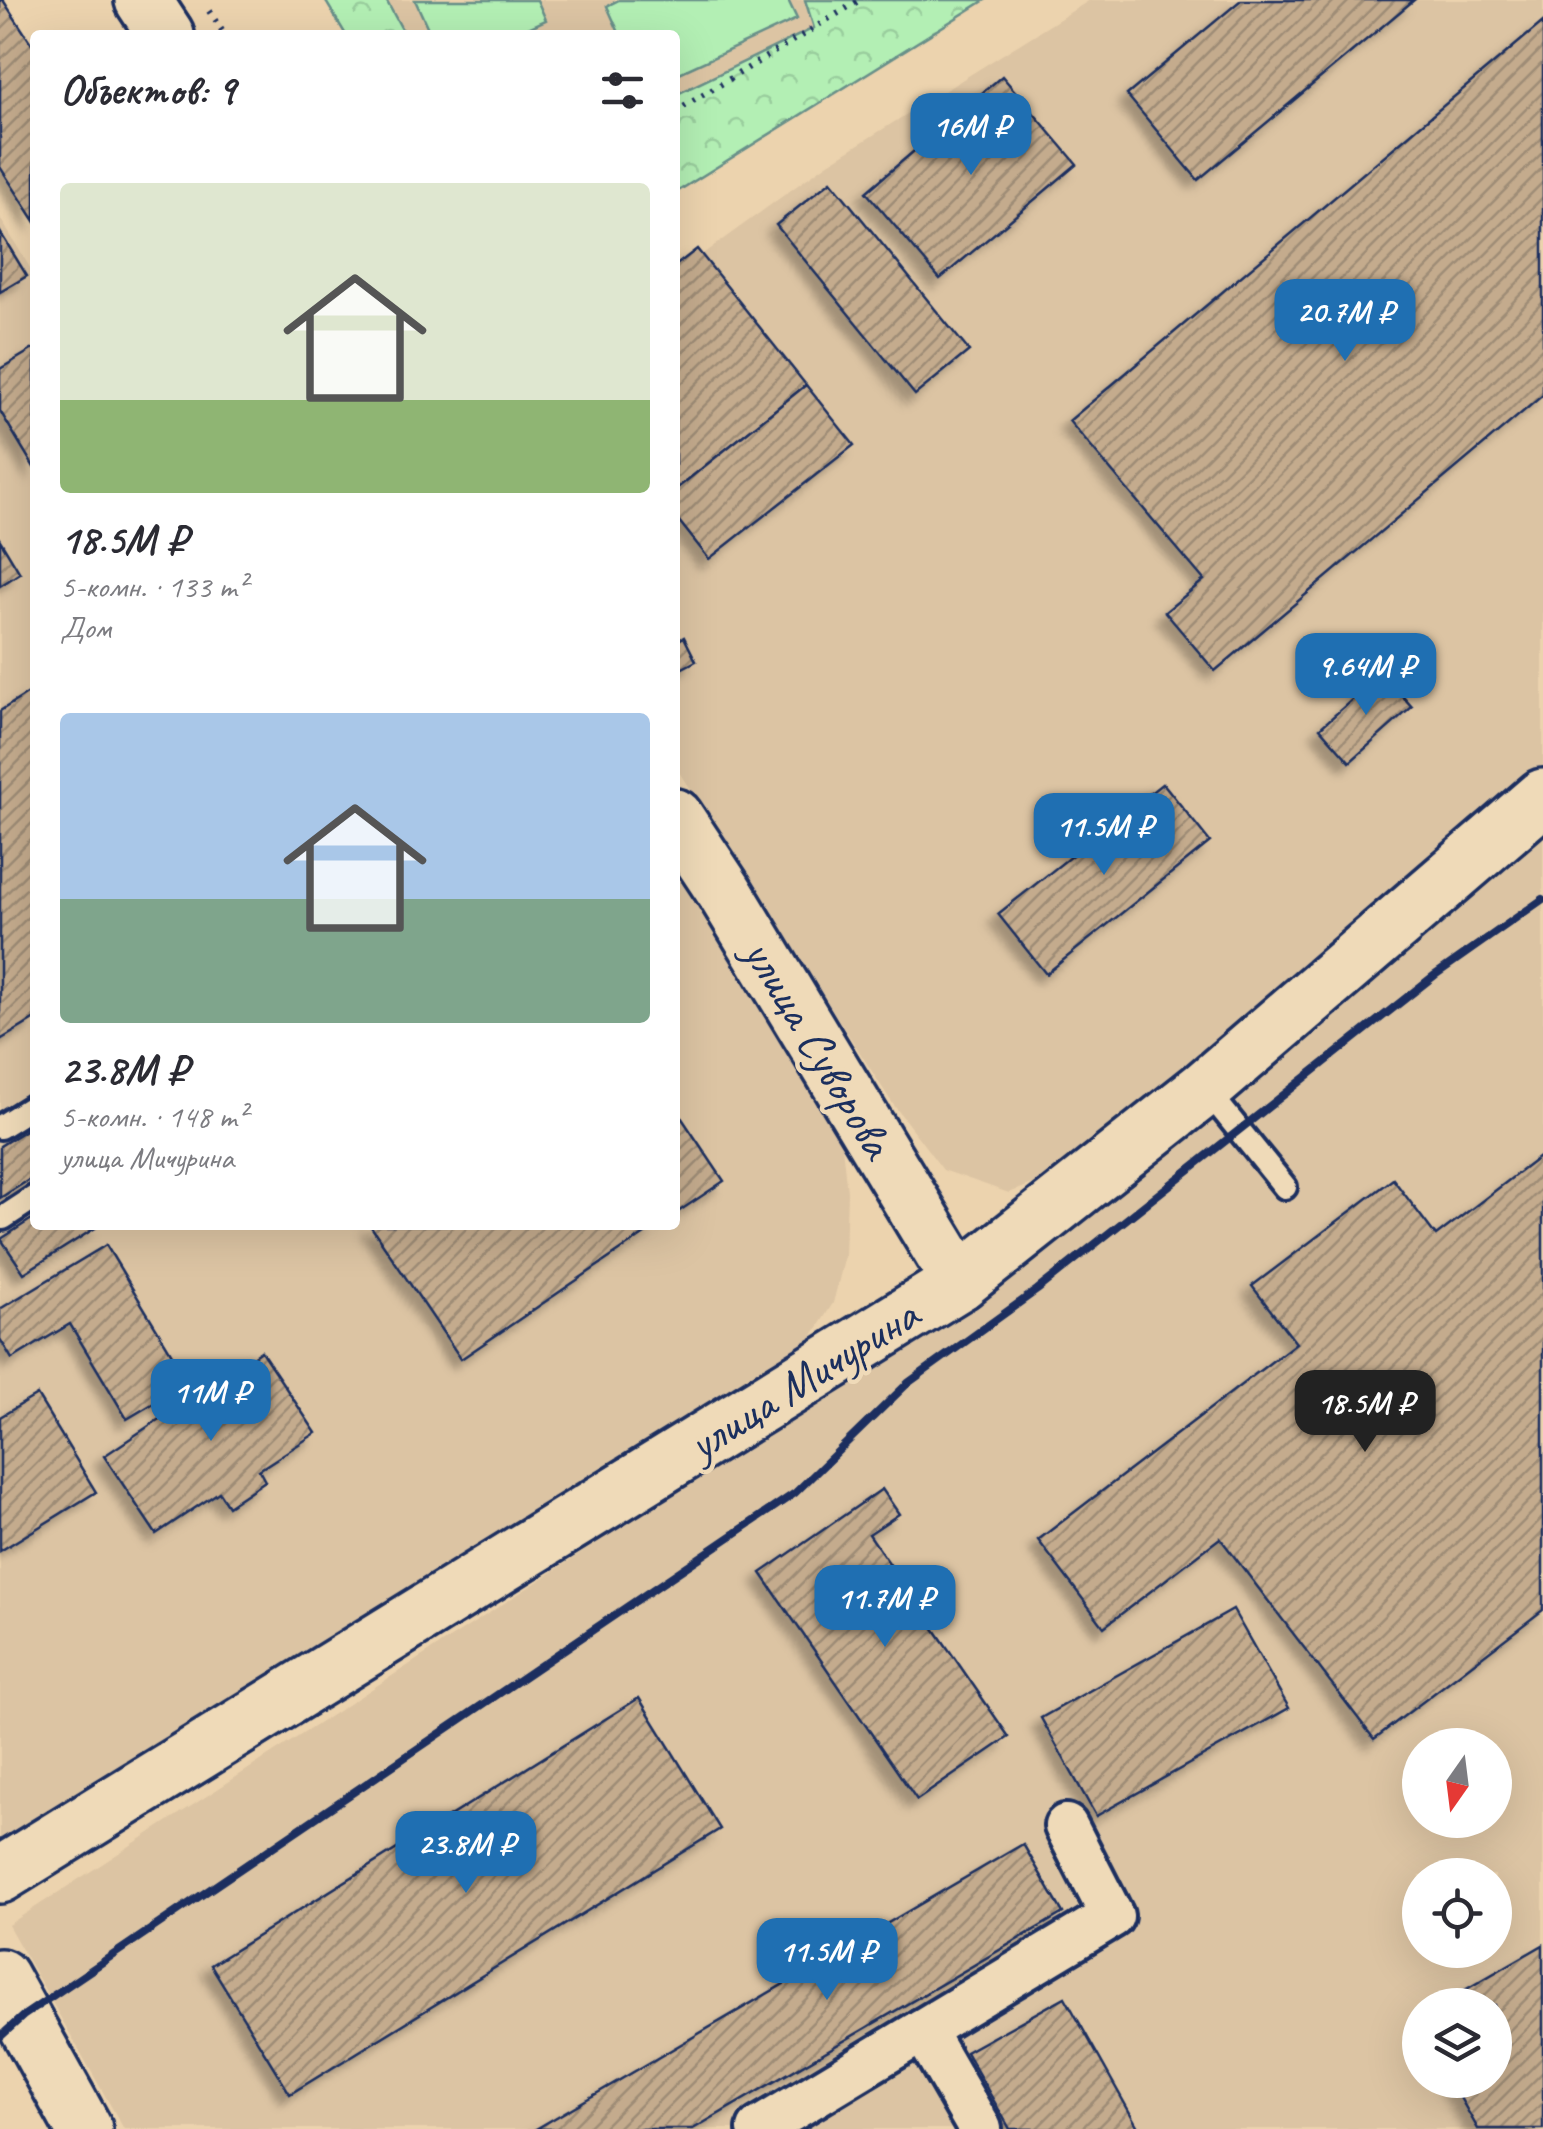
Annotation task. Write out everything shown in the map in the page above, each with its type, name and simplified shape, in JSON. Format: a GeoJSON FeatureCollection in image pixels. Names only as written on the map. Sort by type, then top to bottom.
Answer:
{"type":"FeatureCollection","features":[{"type":"Feature","properties":{"kind":"main road"},"geometry":{"type":"LineString","coordinates":[[144,0],[163,30]]}},
{"type":"Feature","properties":{"kind":"main road","name":"улица Мичурина"},"geometry":{"type":"LineString","coordinates":[[0,1876],[960,1282],[1205,1088],[1543,797]]}},
{"type":"Feature","properties":{"kind":"main road","name":"улица Суворова"},"geometry":{"type":"LineString","coordinates":[[680,825],[960,1282]]}},
{"type":"Feature","properties":{"kind":"main road"},"geometry":{"type":"LineString","coordinates":[[0,1977],[84,2129]]}},
{"type":"Feature","properties":{"kind":"street"},"geometry":{"type":"LineString","coordinates":[[759,2129],[1112,1916],[1066,1826]]}},
{"type":"Feature","properties":{"kind":"street"},"geometry":{"type":"LineString","coordinates":[[923,2030],[980,2129]]}},
{"type":"Feature","properties":{"kind":"lane"},"geometry":{"type":"LineString","coordinates":[[1205,1088],[1285,1187]]}},
{"type":"Feature","properties":{"kind":"lane"},"geometry":{"type":"LineString","coordinates":[[0,1127],[30,1108]]}},
{"type":"Feature","properties":{"kind":"lane"},"geometry":{"type":"LineString","coordinates":[[3,1218],[30,1201]]}},
{"type":"Feature","properties":{"kind":"path"},"geometry":{"type":"LineString","coordinates":[[203,0],[222,30]]}},
{"type":"Feature","properties":{"kind":"path"},"geometry":{"type":"LineString","coordinates":[[680,109],[860,0]]}},
{"type":"Feature","properties":{"kind":"shaded area"},"geometry":{"type":"Polygon","coordinates":[[[325,0],[988,0],[680,191],[680,30],[343,30],[325,0]]]}},
{"type":"Feature","properties":{"kind":"shaded area"},"geometry":{"type":"Polygon","coordinates":[[[1090,0],[1543,0],[1543,774],[1077,1167],[1009,1193],[943,1170],[893,1104],[680,774],[680,270],[827,164],[1090,0]]]}},
{"type":"Feature","properties":{"kind":"shaded area"},"geometry":{"type":"Polygon","coordinates":[[[0,218],[30,268],[30,1230],[680,1230],[680,880],[840,1128],[847,1192],[845,1256],[833,1303],[807,1345],[0,1846],[0,218]]]}},
{"type":"Feature","properties":{"kind":"shaded area"},"geometry":{"type":"Polygon","coordinates":[[[1543,831],[1543,2129],[124,2129],[8,1925],[993,1286],[1543,831]]]}},
{"type":"Feature","properties":{"kind":"green space"},"geometry":{"type":"Polygon","coordinates":[[[325,0],[386,0],[402,30],[343,30],[325,0]]]}},
{"type":"Feature","properties":{"kind":"green space"},"geometry":{"type":"Polygon","coordinates":[[[415,0],[537,0],[546,20],[524,30],[429,30],[415,0]]]}},
{"type":"Feature","properties":{"kind":"green space"},"geometry":{"type":"Polygon","coordinates":[[[619,0],[788,0],[797,19],[680,73],[680,30],[618,30],[607,6],[619,0]]]}},
{"type":"Feature","properties":{"kind":"green space"},"geometry":{"type":"Polygon","coordinates":[[[805,0],[985,0],[680,190],[680,93],[814,28],[805,0]]]}},
{"type":"Feature","properties":{"kind":"building"},"geometry":{"type":"Polygon","coordinates":[[[3,0],[30,41],[30,213],[0,167],[3,0]]]}},
{"type":"Feature","properties":{"kind":"building"},"geometry":{"type":"Polygon","coordinates":[[[1241,0],[1414,0],[1198,180],[1127,95],[1241,0]]]}},
{"type":"Feature","properties":{"kind":"building"},"geometry":{"type":"Polygon","coordinates":[[[1543,22],[1543,395],[1215,671],[1165,612],[1204,580],[1069,421],[1543,22]]]}},
{"type":"Feature","properties":{"kind":"building"},"geometry":{"type":"Polygon","coordinates":[[[1002,76],[1077,164],[940,279],[866,192],[1002,76]]]}},
{"type":"Feature","properties":{"kind":"building"},"geometry":{"type":"Polygon","coordinates":[[[831,181],[969,351],[915,395],[776,225],[831,181]]]}},
{"type":"Feature","properties":{"kind":"building"},"geometry":{"type":"Polygon","coordinates":[[[0,232],[27,276],[0,292],[0,232]]]}},
{"type":"Feature","properties":{"kind":"building"},"geometry":{"type":"Polygon","coordinates":[[[697,249],[806,385],[680,486],[680,262],[697,249]]]}},
{"type":"Feature","properties":{"kind":"building"},"geometry":{"type":"Polygon","coordinates":[[[30,351],[30,461],[0,411],[0,369],[30,351]]]}},
{"type":"Feature","properties":{"kind":"building"},"geometry":{"type":"Polygon","coordinates":[[[806,385],[854,445],[709,559],[680,522],[680,486],[806,385]]]}},
{"type":"Feature","properties":{"kind":"building"},"geometry":{"type":"Polygon","coordinates":[[[0,540],[20,573],[0,586],[0,540]]]}},
{"type":"Feature","properties":{"kind":"building"},"geometry":{"type":"Polygon","coordinates":[[[684,637],[696,661],[680,669],[680,639],[684,637]]]}},
{"type":"Feature","properties":{"kind":"building"},"geometry":{"type":"Polygon","coordinates":[[[1382,673],[1412,707],[1350,762],[1320,728],[1382,673]]]}},
{"type":"Feature","properties":{"kind":"building"},"geometry":{"type":"Polygon","coordinates":[[[30,692],[30,1022],[0,1040],[0,711],[30,692]]]}},
{"type":"Feature","properties":{"kind":"building"},"geometry":{"type":"Polygon","coordinates":[[[1163,783],[1210,842],[1046,974],[998,914],[1163,783]]]}},
{"type":"Feature","properties":{"kind":"building"},"geometry":{"type":"Polygon","coordinates":[[[680,1115],[724,1181],[680,1211],[680,1115]]]}},
{"type":"Feature","properties":{"kind":"building"},"geometry":{"type":"Polygon","coordinates":[[[30,1127],[30,1179],[0,1198],[0,1146],[30,1127]]]}},
{"type":"Feature","properties":{"kind":"building"},"geometry":{"type":"Polygon","coordinates":[[[1543,1154],[1543,1610],[1374,1739],[1220,1538],[1104,1627],[1038,1540],[1296,1343],[1252,1286],[1393,1179],[1436,1236],[1543,1154]]]}},
{"type":"Feature","properties":{"kind":"building"},"geometry":{"type":"Polygon","coordinates":[[[30,1220],[30,1230],[92,1230],[24,1273],[1,1239],[30,1220]]]}},
{"type":"Feature","properties":{"kind":"building"},"geometry":{"type":"Polygon","coordinates":[[[373,1230],[651,1230],[461,1359],[373,1230]]]}},
{"type":"Feature","properties":{"kind":"building"},"geometry":{"type":"Polygon","coordinates":[[[106,1245],[189,1382],[127,1419],[70,1324],[12,1359],[0,1339],[0,1309],[106,1245]]]}},
{"type":"Feature","properties":{"kind":"building"},"geometry":{"type":"Polygon","coordinates":[[[261,1351],[316,1433],[259,1470],[265,1481],[228,1506],[219,1492],[156,1534],[104,1456],[261,1351]]]}},
{"type":"Feature","properties":{"kind":"building"},"geometry":{"type":"Polygon","coordinates":[[[37,1395],[96,1492],[0,1551],[0,1417],[37,1395]]]}},
{"type":"Feature","properties":{"kind":"building"},"geometry":{"type":"Polygon","coordinates":[[[882,1489],[899,1514],[869,1534],[1009,1737],[917,1800],[761,1573],[882,1489]]]}},
{"type":"Feature","properties":{"kind":"building"},"geometry":{"type":"Polygon","coordinates":[[[1233,1610],[1289,1708],[1096,1816],[1041,1718],[1233,1610]]]}},
{"type":"Feature","properties":{"kind":"building"},"geometry":{"type":"Polygon","coordinates":[[[639,1698],[720,1829],[290,2094],[211,1965],[639,1698]]]}},
{"type":"Feature","properties":{"kind":"building"},"geometry":{"type":"Polygon","coordinates":[[[1023,1844],[1063,1913],[693,2129],[536,2129],[1023,1844]]]}},
{"type":"Feature","properties":{"kind":"building"},"geometry":{"type":"Polygon","coordinates":[[[1543,1945],[1543,2129],[1478,2129],[1460,2098],[1512,2098],[1512,1988],[1468,1988],[1503,1968],[1512,1968],[1512,1963],[1543,1945]]]}},
{"type":"Feature","properties":{"kind":"building"},"geometry":{"type":"Polygon","coordinates":[[[1065,1997],[1139,2129],[1010,2129],[966,2052],[1065,1997]]]}},
{"type":"Feature","properties":{"kind":"railway"},"geometry":{"type":"LineString","coordinates":[[0,2037],[23,2016],[795,1493],[908,1383],[1037,1290],[1435,975],[1543,899]]}}]}
